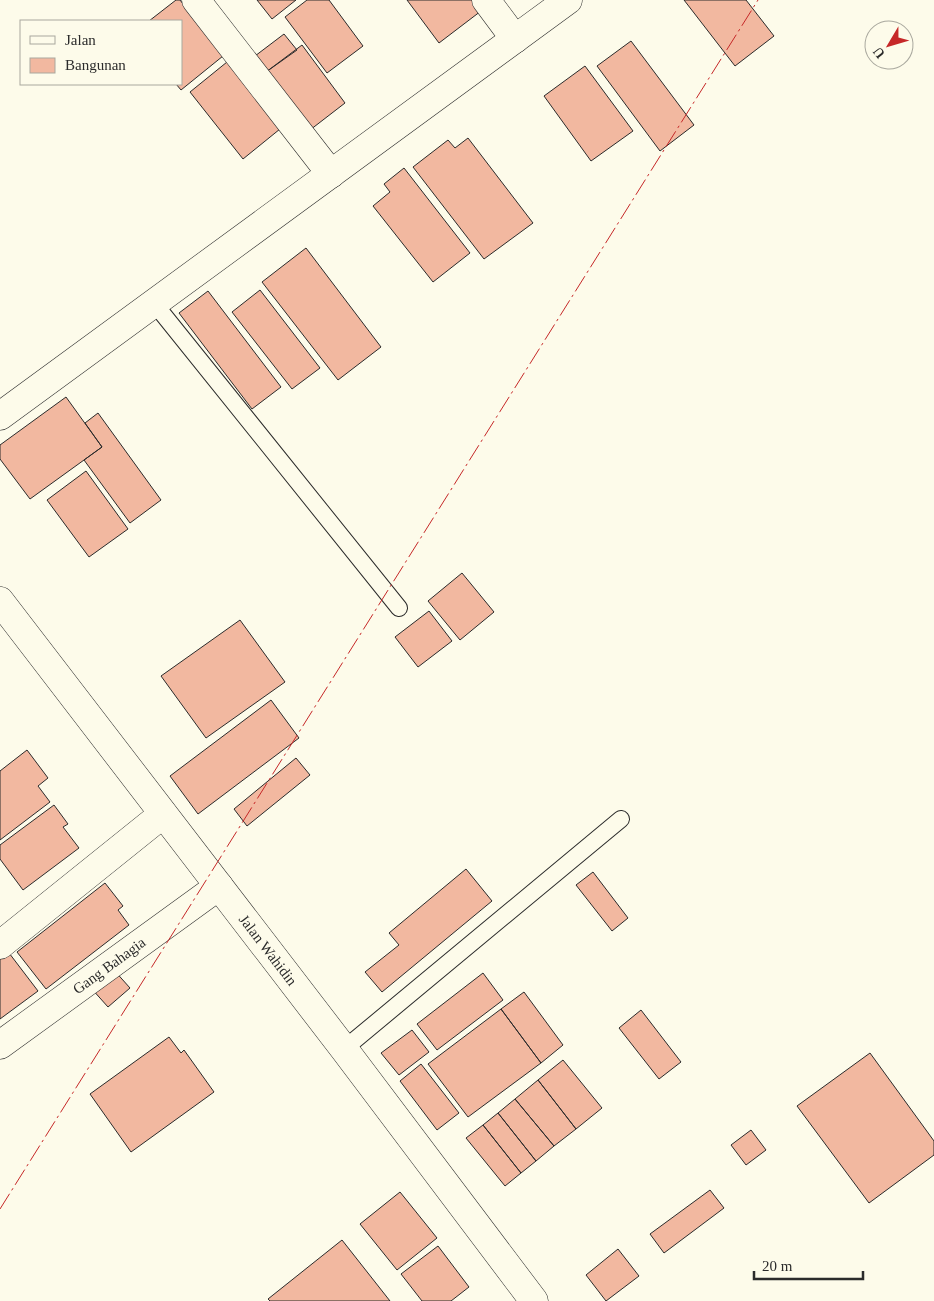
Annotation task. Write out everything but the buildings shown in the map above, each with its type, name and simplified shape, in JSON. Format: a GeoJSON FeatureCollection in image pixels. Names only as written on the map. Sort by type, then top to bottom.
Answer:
{"type":"FeatureCollection","features":[{"type":"Feature","properties":{"kind":"street"},"geometry":{"type":"LineString","coordinates":[[196,0],[331,174]]}},
{"type":"Feature","properties":{"kind":"street"},"geometry":{"type":"LineString","coordinates":[[486,0],[515,39]]}},
{"type":"Feature","properties":{"kind":"street"},"geometry":{"type":"LineString","coordinates":[[0,416],[568,0]]}},
{"type":"Feature","properties":{"kind":"street","name":"Jalan Wahidin"},"geometry":{"type":"LineString","coordinates":[[0,600],[344,1049],[534,1301]]}},
{"type":"Feature","properties":{"kind":"street"},"geometry":{"type":"LineString","coordinates":[[0,945],[164,814]]}},
{"type":"Feature","properties":{"kind":"street","name":"Gang Bahagia"},"geometry":{"type":"LineString","coordinates":[[0,1045],[219,886]]}},
{"type":"Feature","properties":{"kind":"lane"},"geometry":{"type":"LineString","coordinates":[[154,303],[398,608]]}},
{"type":"Feature","properties":{"kind":"lane"},"geometry":{"type":"LineString","coordinates":[[344,1049],[621,819]]}},
{"type":"Feature","properties":{"kind":"power"},"geometry":{"type":"LineString","coordinates":[[0,1209],[758,0]]}}]}
